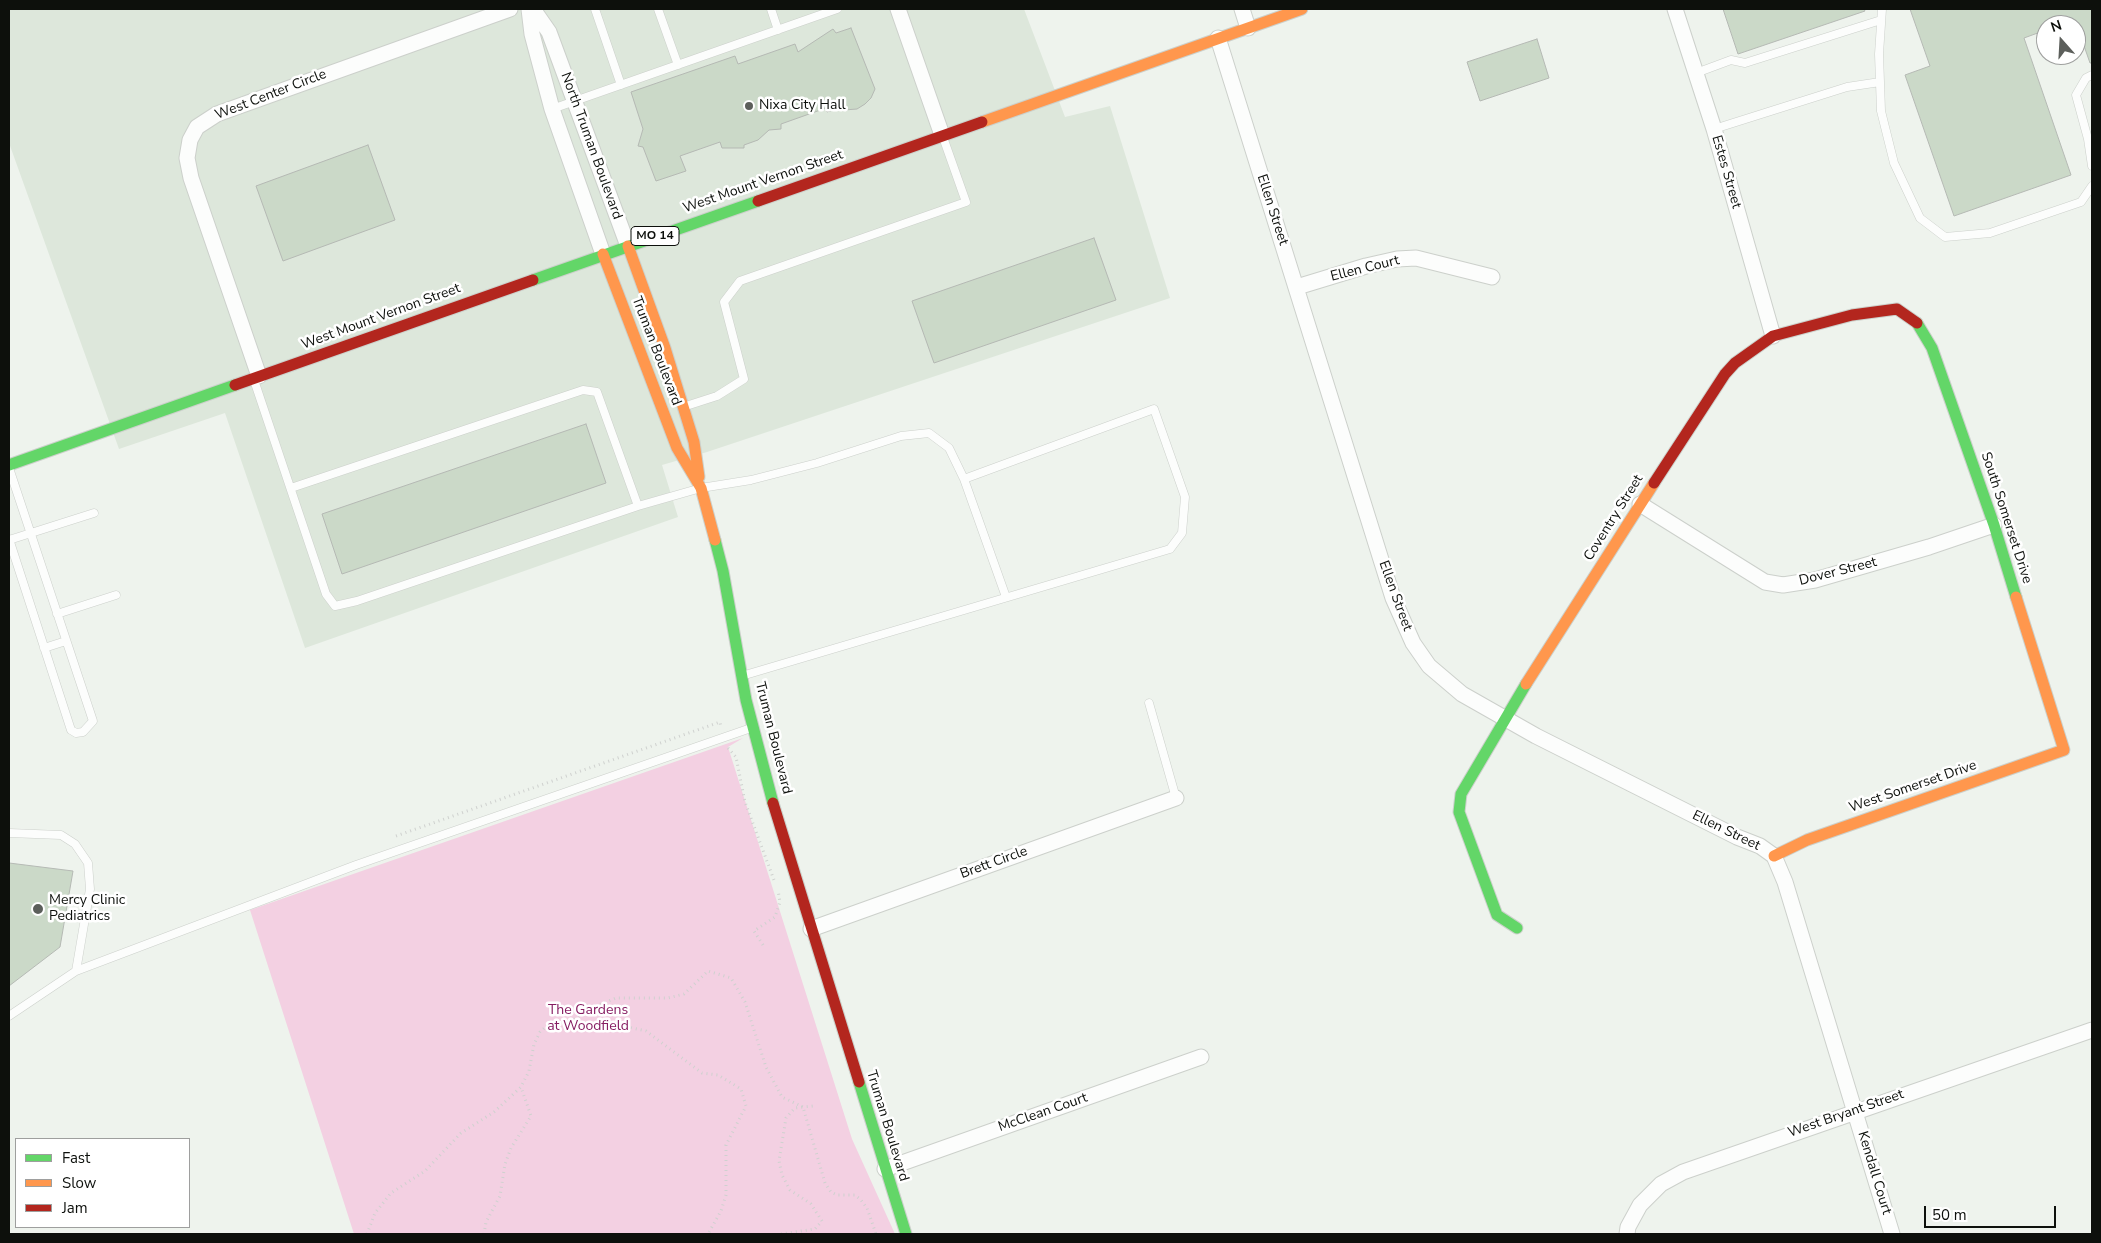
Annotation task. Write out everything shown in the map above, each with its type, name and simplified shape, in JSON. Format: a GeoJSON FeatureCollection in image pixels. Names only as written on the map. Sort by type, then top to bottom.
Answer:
{"type":"FeatureCollection","features":[{"type":"Feature","properties":{"kind":"street","name":"West Center Circle"},"geometry":{"type":"LineString","coordinates":[[257,377],[191,178],[187,158],[190,140],[197,127],[217,114],[510,9]]}},
{"type":"Feature","properties":{"kind":"street","name":"North Truman Boulevard"},"geometry":{"type":"LineString","coordinates":[[531,9],[549,32],[666,348],[674,410],[694,442],[701,488]]}},
{"type":"Feature","properties":{"kind":"street","name":"North Truman Boulevard"},"geometry":{"type":"LineString","coordinates":[[531,9],[532,34],[552,108],[603,254]]}},
{"type":"Feature","properties":{"kind":"street"},"geometry":{"type":"LineString","coordinates":[[898,9],[942,135]]}},
{"type":"Feature","properties":{"kind":"street"},"geometry":{"type":"LineString","coordinates":[[1242,9],[1248,28]]}},
{"type":"Feature","properties":{"kind":"street","name":"West Mount Vernon Street"},"geometry":{"type":"LineString","coordinates":[[9,467],[603,254],[1302,9]]}},
{"type":"Feature","properties":{"kind":"street","name":"Estes Street"},"geometry":{"type":"LineString","coordinates":[[1675,9],[1714,129],[1773,336]]}},
{"type":"Feature","properties":{"kind":"street","name":"Ellen Street"},"geometry":{"type":"LineString","coordinates":[[1218,38],[1393,598],[1412,644],[1429,666],[1462,694],[1711,824],[1760,846],[1774,856],[1809,961],[1855,1111]]}},
{"type":"Feature","properties":{"kind":"street","name":"Truman Boulevard"},"geometry":{"type":"LineString","coordinates":[[603,254],[674,410],[677,448],[701,488],[723,571],[753,728],[770,792],[906,1234]]}},
{"type":"Feature","properties":{"kind":"street","name":"Ellen Court"},"geometry":{"type":"LineString","coordinates":[[1297,287],[1366,266],[1397,259],[1416,258],[1492,277]]}},
{"type":"Feature","properties":{"kind":"street","name":"Coventry Street"},"geometry":{"type":"LineString","coordinates":[[1517,928],[1497,915],[1459,812],[1461,794],[1505,718],[1640,504],[1725,374],[1735,363],[1773,336],[1852,315],[1897,309]]}},
{"type":"Feature","properties":{"kind":"street","name":"South Somerset Drive"},"geometry":{"type":"LineString","coordinates":[[1897,309],[1919,324],[1932,348],[1994,524],[2064,750]]}},
{"type":"Feature","properties":{"kind":"street","name":"Dover Street"},"geometry":{"type":"LineString","coordinates":[[1640,504],[1765,582],[1782,585],[1815,580],[1929,547],[1994,524]]}},
{"type":"Feature","properties":{"kind":"street","name":"West Somerset Drive"},"geometry":{"type":"LineString","coordinates":[[1774,856],[1808,840],[2064,750]]}},
{"type":"Feature","properties":{"kind":"street","name":"Brett Circle"},"geometry":{"type":"LineString","coordinates":[[811,929],[1176,798]]}},
{"type":"Feature","properties":{"kind":"street","name":"West Bryant Street"},"geometry":{"type":"LineString","coordinates":[[1627,1234],[1628,1227],[1640,1205],[1661,1184],[1683,1172],[1855,1111],[2092,1032]]}},
{"type":"Feature","properties":{"kind":"street","name":"McClean Court"},"geometry":{"type":"LineString","coordinates":[[885,1169],[1201,1057]]}},
{"type":"Feature","properties":{"kind":"street","name":"Kendall Court"},"geometry":{"type":"LineString","coordinates":[[1855,1111],[1892,1234]]}},
{"type":"Feature","properties":{"kind":"lane"},"geometry":{"type":"LineString","coordinates":[[595,9],[621,85]]}},
{"type":"Feature","properties":{"kind":"lane"},"geometry":{"type":"LineString","coordinates":[[658,9],[678,65]]}},
{"type":"Feature","properties":{"kind":"lane"},"geometry":{"type":"LineString","coordinates":[[771,9],[778,30]]}},
{"type":"Feature","properties":{"kind":"lane"},"geometry":{"type":"LineString","coordinates":[[552,108],[837,9]]}},
{"type":"Feature","properties":{"kind":"lane"},"geometry":{"type":"LineString","coordinates":[[1882,9],[1881,111],[1894,163],[1920,218],[1945,237],[1990,233],[2081,202],[2092,186]]}},
{"type":"Feature","properties":{"kind":"lane"},"geometry":{"type":"LineString","coordinates":[[1696,73],[1732,60],[1746,64],[1881,20]]}},
{"type":"Feature","properties":{"kind":"lane"},"geometry":{"type":"LineString","coordinates":[[2092,75],[2086,78],[2076,95],[2088,139],[2092,166]]}},
{"type":"Feature","properties":{"kind":"lane"},"geometry":{"type":"LineString","coordinates":[[1714,129],[1846,87],[1880,82]]}},
{"type":"Feature","properties":{"kind":"lane"},"geometry":{"type":"LineString","coordinates":[[674,410],[717,396],[744,379],[724,302],[740,281],[966,202],[942,135]]}},
{"type":"Feature","properties":{"kind":"lane"},"geometry":{"type":"LineString","coordinates":[[257,377],[326,594],[335,606],[357,601],[638,506],[701,488],[760,477],[817,463],[901,436],[929,433],[949,448],[964,480],[1006,597]]}},
{"type":"Feature","properties":{"kind":"lane"},"geometry":{"type":"LineString","coordinates":[[291,488],[583,390],[597,392],[638,506]]}},
{"type":"Feature","properties":{"kind":"lane"},"geometry":{"type":"LineString","coordinates":[[742,675],[1170,549],[1182,533],[1185,497],[1154,409],[964,480]]}},
{"type":"Feature","properties":{"kind":"lane"},"geometry":{"type":"LineString","coordinates":[[9,467],[31,534],[57,614],[93,721],[83,732],[76,733],[71,730],[9,540],[31,534],[94,513]]}},
{"type":"Feature","properties":{"kind":"lane"},"geometry":{"type":"LineString","coordinates":[[57,614],[116,594]]}},
{"type":"Feature","properties":{"kind":"lane"},"geometry":{"type":"LineString","coordinates":[[44,648],[66,641]]}},
{"type":"Feature","properties":{"kind":"lane"},"geometry":{"type":"LineString","coordinates":[[1149,703],[1176,798]]}},
{"type":"Feature","properties":{"kind":"lane"},"geometry":{"type":"LineString","coordinates":[[9,1016],[76,971],[356,864],[753,728]]}},
{"type":"Feature","properties":{"kind":"lane"},"geometry":{"type":"LineString","coordinates":[[9,832],[61,835],[75,844],[88,863],[90,888],[76,971]]}},
{"type":"Feature","properties":{"kind":"path"},"geometry":{"type":"LineString","coordinates":[[392,838],[720,722],[728,747],[736,757],[745,802],[777,886],[780,902],[775,917],[754,931],[763,945]]}},
{"type":"Feature","properties":{"kind":"path"},"geometry":{"type":"LineString","coordinates":[[567,1023],[591,1008],[616,998],[668,998],[684,994],[708,971],[731,978],[745,1002],[766,1067],[782,1097],[803,1107],[825,1183],[831,1192],[837,1195],[855,1195],[862,1200],[867,1208],[876,1234]]}},
{"type":"Feature","properties":{"kind":"path"},"geometry":{"type":"LineString","coordinates":[[367,1234],[376,1213],[391,1193],[425,1171],[461,1133],[494,1112],[521,1086],[529,1071],[534,1044],[540,1032],[549,1024],[558,1022],[628,1027],[646,1031],[702,1073],[718,1075],[741,1090],[746,1106],[726,1145],[726,1195],[721,1211],[708,1234]]}},
{"type":"Feature","properties":{"kind":"path"},"geometry":{"type":"LineString","coordinates":[[484,1234],[486,1222],[500,1196],[505,1164],[511,1148],[531,1116],[521,1086]]}},
{"type":"Feature","properties":{"kind":"path"},"geometry":{"type":"LineString","coordinates":[[781,1234],[815,1229],[822,1221],[811,1204],[790,1190],[782,1175],[779,1161],[786,1118],[795,1108],[813,1106]]}},
{"type":"Feature","properties":{"kind":"shaded area"},"geometry":{"type":"Polygon","coordinates":[[[9,9],[1024,9],[1065,117],[1110,106],[1170,298],[707,452],[662,465],[678,517],[305,648],[225,413],[119,449],[9,143],[9,9]]]}},
{"type":"Feature","properties":{"kind":"green space","name":"The Gardens at Woodfield"},"geometry":{"type":"Polygon","coordinates":[[[743,738],[728,747],[852,1139],[895,1234],[354,1234],[250,910],[743,738]]]}},
{"type":"Feature","properties":{"kind":"building"},"geometry":{"type":"Polygon","coordinates":[[[1723,9],[1864,9],[1865,11],[1738,54],[1723,9]]]}},
{"type":"Feature","properties":{"kind":"building"},"geometry":{"type":"Polygon","coordinates":[[[1910,9],[2092,9],[2092,63],[2090,63],[2086,52],[2086,15],[2036,15],[2036,34],[2024,38],[2071,175],[1954,216],[1905,75],[1930,66],[1910,9]]]}},
{"type":"Feature","properties":{"kind":"building","name":"Nixa City Hall"},"geometry":{"type":"Polygon","coordinates":[[[851,28],[875,89],[871,98],[865,104],[857,109],[844,110],[842,107],[827,112],[826,108],[781,124],[781,129],[769,130],[758,140],[744,145],[744,148],[722,148],[720,142],[680,156],[686,171],[656,181],[643,147],[638,146],[643,129],[631,92],[735,56],[738,64],[795,44],[798,52],[833,29],[836,33],[851,28]]]}},
{"type":"Feature","properties":{"kind":"building"},"geometry":{"type":"Polygon","coordinates":[[[1537,39],[1549,78],[1480,101],[1467,62],[1537,39]]]}},
{"type":"Feature","properties":{"kind":"building"},"geometry":{"type":"Polygon","coordinates":[[[368,145],[395,220],[283,261],[256,186],[368,145]]]}},
{"type":"Feature","properties":{"kind":"building"},"geometry":{"type":"Polygon","coordinates":[[[1094,238],[1116,300],[934,363],[912,301],[1094,238]]]}},
{"type":"Feature","properties":{"kind":"building"},"geometry":{"type":"Polygon","coordinates":[[[586,424],[606,483],[342,574],[322,514],[586,424]]]}},
{"type":"Feature","properties":{"kind":"building","name":"Mercy Clinic Pediatrics"},"geometry":{"type":"Polygon","coordinates":[[[9,863],[73,871],[60,947],[9,986],[9,863]]]}},
{"type":"Feature","properties":{"kind":"traffic: fast"},"geometry":{"type":"LineString","coordinates":[[533,280],[758,201]]}},
{"type":"Feature","properties":{"kind":"traffic: fast"},"geometry":{"type":"LineString","coordinates":[[1917,323],[1932,348],[1994,525],[2016,597]]}},
{"type":"Feature","properties":{"kind":"traffic: fast"},"geometry":{"type":"LineString","coordinates":[[9,465],[235,385]]}},
{"type":"Feature","properties":{"kind":"traffic: fast"},"geometry":{"type":"LineString","coordinates":[[715,540],[723,571],[746,700],[773,803]]}},
{"type":"Feature","properties":{"kind":"traffic: fast"},"geometry":{"type":"LineString","coordinates":[[1517,928],[1497,915],[1459,812],[1461,794],[1526,684]]}},
{"type":"Feature","properties":{"kind":"traffic: fast"},"geometry":{"type":"LineString","coordinates":[[859,1082],[906,1234]]}},
{"type":"Feature","properties":{"kind":"traffic: slow"},"geometry":{"type":"LineString","coordinates":[[982,122],[1302,9]]}},
{"type":"Feature","properties":{"kind":"traffic: slow"},"geometry":{"type":"LineString","coordinates":[[628,246],[665,348],[694,442],[699,477]]}},
{"type":"Feature","properties":{"kind":"traffic: slow"},"geometry":{"type":"LineString","coordinates":[[603,254],[677,448],[701,488],[715,540]]}},
{"type":"Feature","properties":{"kind":"traffic: slow"},"geometry":{"type":"LineString","coordinates":[[1526,684],[1654,483]]}},
{"type":"Feature","properties":{"kind":"traffic: slow"},"geometry":{"type":"LineString","coordinates":[[1774,856],[1807,840],[2064,750],[2016,597]]}},
{"type":"Feature","properties":{"kind":"traffic: jam"},"geometry":{"type":"LineString","coordinates":[[758,201],[982,122]]}},
{"type":"Feature","properties":{"kind":"traffic: jam"},"geometry":{"type":"LineString","coordinates":[[235,385],[533,280]]}},
{"type":"Feature","properties":{"kind":"traffic: jam"},"geometry":{"type":"LineString","coordinates":[[1654,483],[1725,374],[1735,363],[1773,336],[1852,315],[1897,309],[1917,323]]}},
{"type":"Feature","properties":{"kind":"traffic: jam"},"geometry":{"type":"LineString","coordinates":[[773,803],[859,1082]]}},
{"type":"Feature","properties":{"kind":"place","name":"Nixa City Hall"},"geometry":{"type":"Point","coordinates":[749,106]}},
{"type":"Feature","properties":{"kind":"place","name":"Mercy Clinic Pediatrics"},"geometry":{"type":"Point","coordinates":[38,909]}}]}
